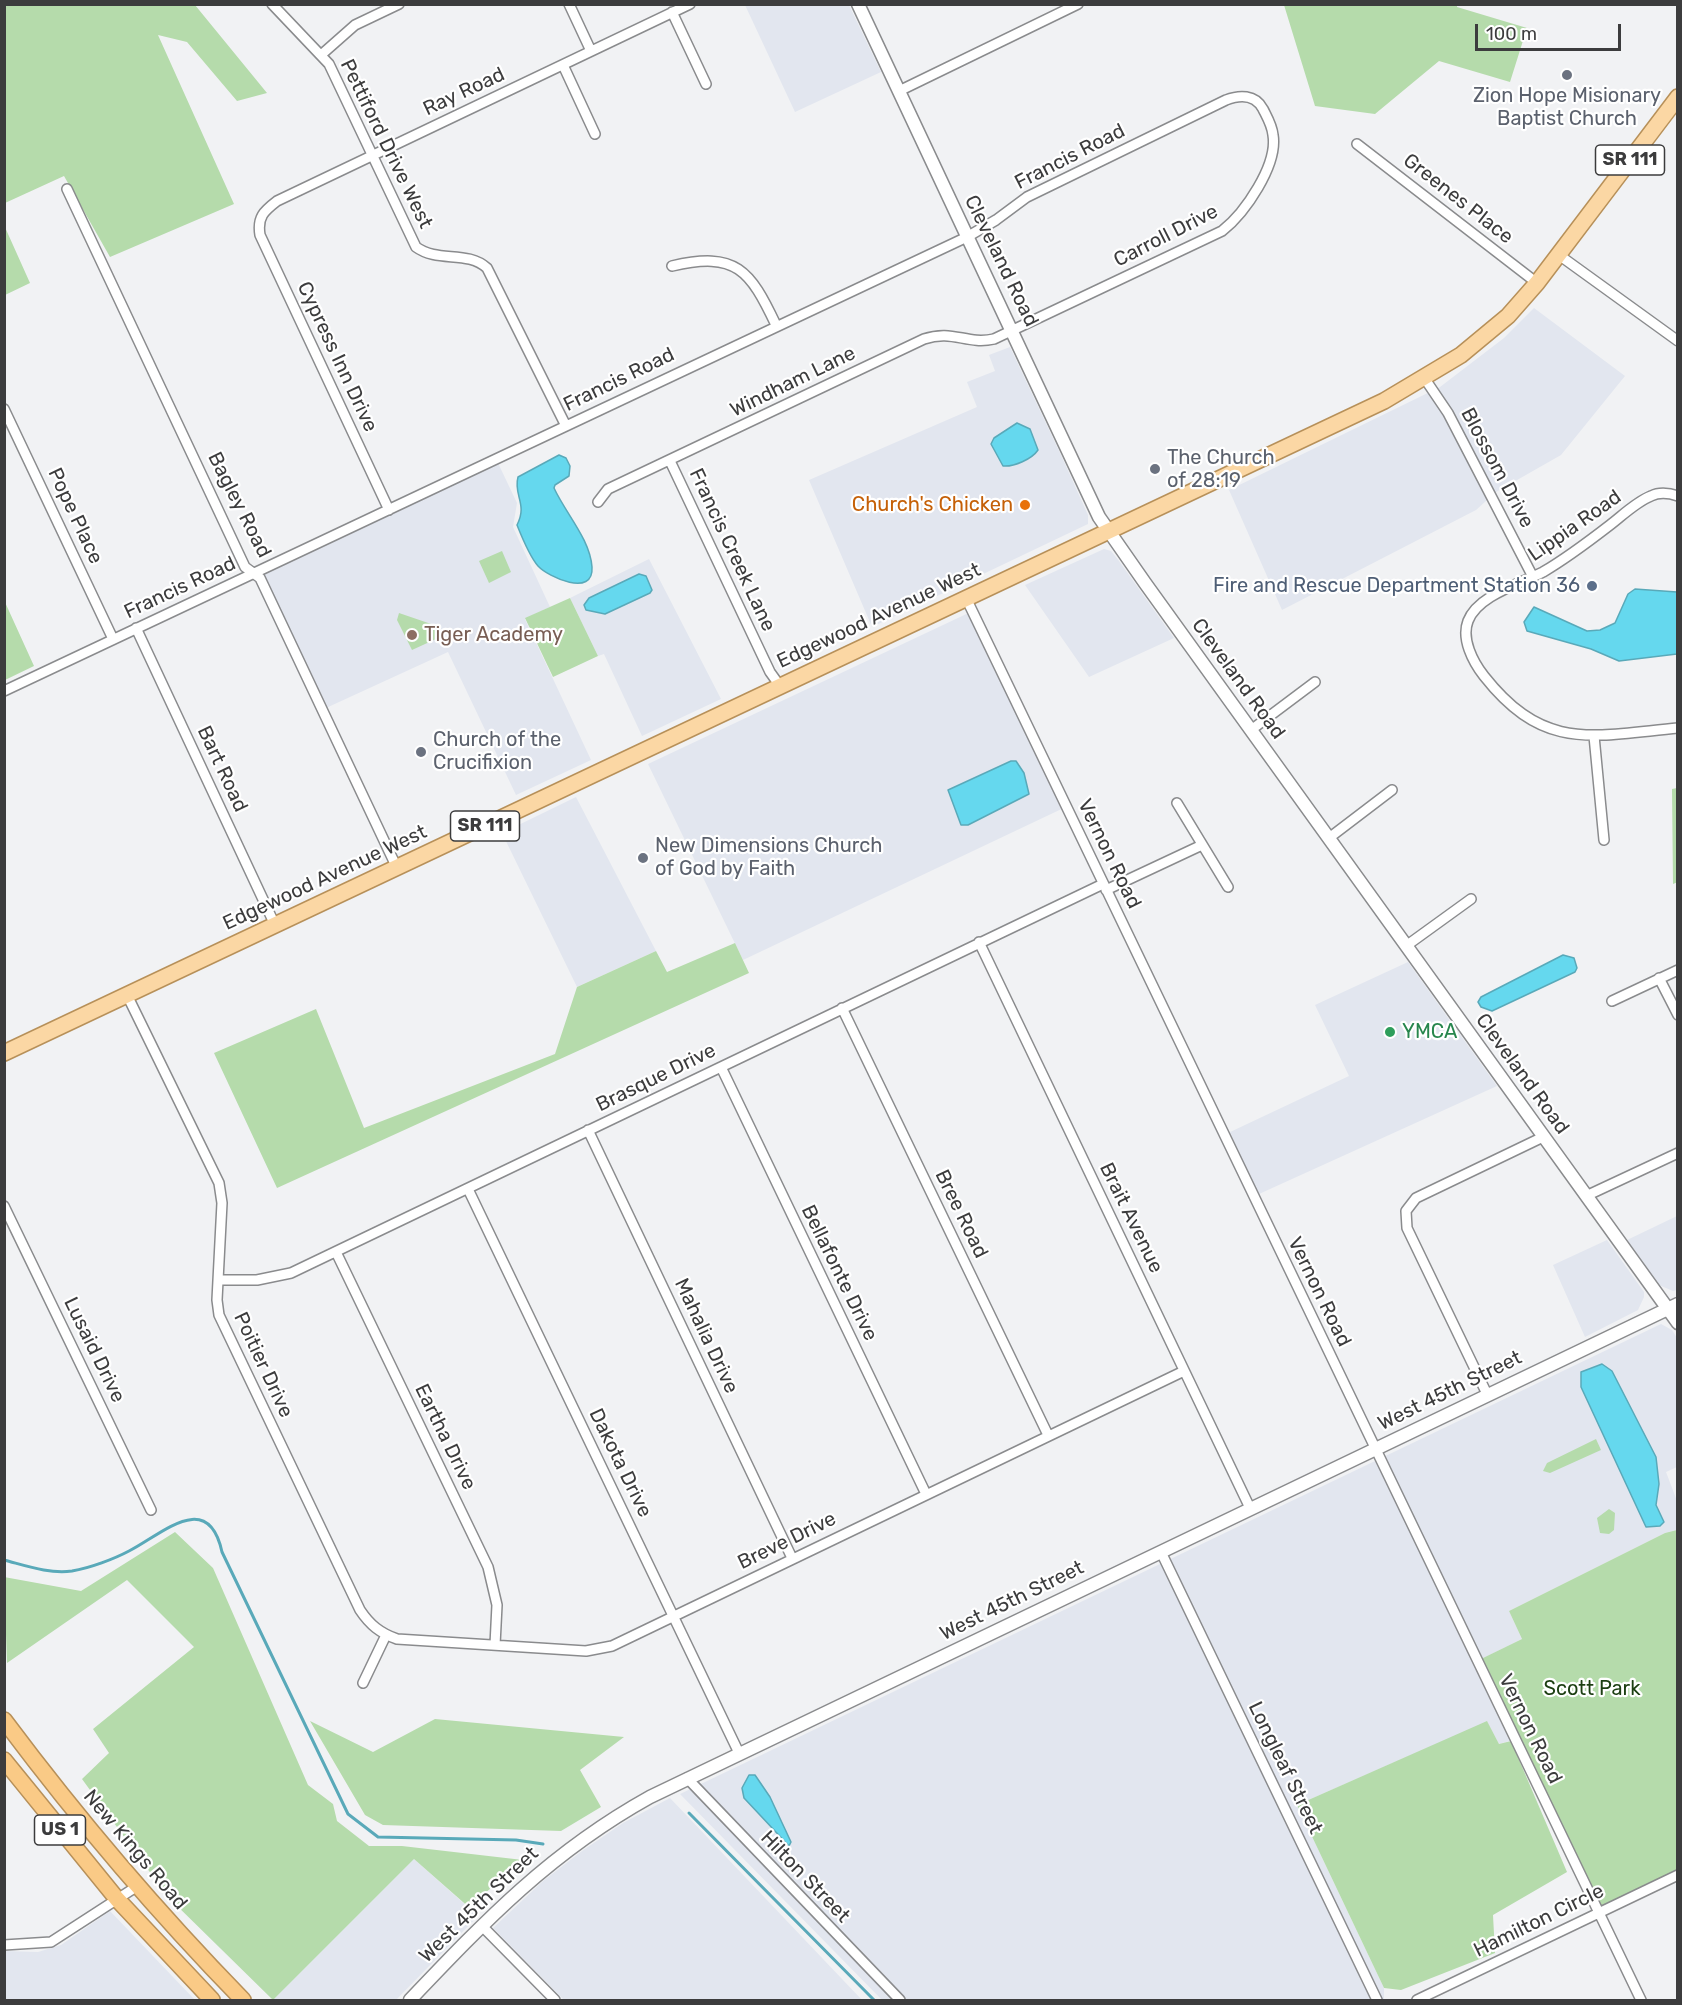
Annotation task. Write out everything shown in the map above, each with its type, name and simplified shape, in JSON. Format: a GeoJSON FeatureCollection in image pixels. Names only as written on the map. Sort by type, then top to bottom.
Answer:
{"type":"FeatureCollection","features":[{"type":"Feature","properties":{"kind":"highway","name":"New Kings Road"},"geometry":{"type":"LineString","coordinates":[[4,1720],[38,1766],[136,1887],[243,2001]]}},
{"type":"Feature","properties":{"kind":"highway","name":"US 1"},"geometry":{"type":"LineString","coordinates":[[4,1760],[117,1899],[212,2001]]}},
{"type":"Feature","properties":{"kind":"main road","name":"Edgewood Avenue West"},"geometry":{"type":"LineString","coordinates":[[4,1053],[1384,401],[1425,379],[1480,340],[1537,283],[1677,97]]}},
{"type":"Feature","properties":{"kind":"street","name":"Pettiford Drive West"},"geometry":{"type":"LineString","coordinates":[[272,4],[329,64],[416,247],[432,255],[471,258],[488,268],[566,426]]}},
{"type":"Feature","properties":{"kind":"street"},"geometry":{"type":"LineString","coordinates":[[321,56],[355,25],[399,4]]}},
{"type":"Feature","properties":{"kind":"street"},"geometry":{"type":"LineString","coordinates":[[569,4],[591,51]]}},
{"type":"Feature","properties":{"kind":"street","name":"Ray Road"},"geometry":{"type":"LineString","coordinates":[[259,219],[263,212],[278,201],[690,4]]}},
{"type":"Feature","properties":{"kind":"street","name":"Cleveland Road"},"geometry":{"type":"LineString","coordinates":[[858,4],[1108,530],[1543,1137],[1672,1307],[1677,1323]]}},
{"type":"Feature","properties":{"kind":"street"},"geometry":{"type":"LineString","coordinates":[[899,91],[1078,4]]}},
{"type":"Feature","properties":{"kind":"street"},"geometry":{"type":"LineString","coordinates":[[672,12],[706,84]]}},
{"type":"Feature","properties":{"kind":"street"},"geometry":{"type":"LineString","coordinates":[[563,65],[595,134]]}},
{"type":"Feature","properties":{"kind":"street","name":"Francis Road"},"geometry":{"type":"LineString","coordinates":[[4,691],[776,325],[967,237],[996,220],[1027,197],[1226,100],[1245,96]]}},
{"type":"Feature","properties":{"kind":"street","name":"Carroll Drive"},"geometry":{"type":"LineString","coordinates":[[1013,331],[1222,231],[1234,222],[1253,197],[1272,154],[1274,143],[1270,124],[1260,104],[1245,96]]}},
{"type":"Feature","properties":{"kind":"street","name":"Greenes Place"},"geometry":{"type":"LineString","coordinates":[[1357,144],[1537,283]]}},
{"type":"Feature","properties":{"kind":"street","name":"Bagley Road"},"geometry":{"type":"LineString","coordinates":[[67,189],[245,567],[260,578],[397,868]]}},
{"type":"Feature","properties":{"kind":"street","name":"Cypress Inn Drive"},"geometry":{"type":"LineString","coordinates":[[259,219],[260,236],[389,510]]}},
{"type":"Feature","properties":{"kind":"street"},"geometry":{"type":"LineString","coordinates":[[1558,255],[1677,341]]}},
{"type":"Feature","properties":{"kind":"street"},"geometry":{"type":"LineString","coordinates":[[672,266],[700,260],[723,262],[734,267],[754,283],[776,325]]}},
{"type":"Feature","properties":{"kind":"street","name":"Windham Lane"},"geometry":{"type":"LineString","coordinates":[[598,502],[608,489],[924,339],[940,333],[970,341],[985,341],[1013,331]]}},
{"type":"Feature","properties":{"kind":"street","name":"Blossom Drive"},"geometry":{"type":"LineString","coordinates":[[1425,379],[1448,413],[1533,577]]}},
{"type":"Feature","properties":{"kind":"street","name":"Pope Place"},"geometry":{"type":"LineString","coordinates":[[4,409],[113,639]]}},
{"type":"Feature","properties":{"kind":"street","name":"Francis Creek Lane"},"geometry":{"type":"LineString","coordinates":[[670,461],[770,672],[780,686]]}},
{"type":"Feature","properties":{"kind":"street","name":"Lippia Road"},"geometry":{"type":"LineString","coordinates":[[1594,736],[1567,734],[1531,721],[1505,702],[1479,670],[1468,645],[1468,621],[1484,602],[1571,555],[1643,500],[1664,493],[1677,496]]}},
{"type":"Feature","properties":{"kind":"street","name":"Vernon Road"},"geometry":{"type":"LineString","coordinates":[[966,598],[1641,2001]]}},
{"type":"Feature","properties":{"kind":"street","name":"Bart Road"},"geometry":{"type":"LineString","coordinates":[[136,628],[275,925]]}},
{"type":"Feature","properties":{"kind":"street"},"geometry":{"type":"LineString","coordinates":[[1251,730],[1315,682]]}},
{"type":"Feature","properties":{"kind":"street"},"geometry":{"type":"LineString","coordinates":[[1604,840],[1594,736],[1677,728]]}},
{"type":"Feature","properties":{"kind":"street"},"geometry":{"type":"LineString","coordinates":[[1329,838],[1392,790]]}},
{"type":"Feature","properties":{"kind":"street"},"geometry":{"type":"LineString","coordinates":[[1177,803],[1228,887]]}},
{"type":"Feature","properties":{"kind":"street","name":"Brasque Drive"},"geometry":{"type":"LineString","coordinates":[[218,1280],[274,1278],[291,1273],[979,942],[1202,845]]}},
{"type":"Feature","properties":{"kind":"street"},"geometry":{"type":"LineString","coordinates":[[1406,946],[1471,899]]}},
{"type":"Feature","properties":{"kind":"street","name":"Brait Avenue"},"geometry":{"type":"LineString","coordinates":[[979,942],[1250,1508]]}},
{"type":"Feature","properties":{"kind":"street"},"geometry":{"type":"LineString","coordinates":[[1612,1001],[1677,970]]}},
{"type":"Feature","properties":{"kind":"street"},"geometry":{"type":"LineString","coordinates":[[1659,978],[1677,1015]]}},
{"type":"Feature","properties":{"kind":"street","name":"Poitier Drive"},"geometry":{"type":"LineString","coordinates":[[128,994],[219,1183],[222,1203],[218,1280],[219,1315],[360,1610],[369,1623],[386,1635]]}},
{"type":"Feature","properties":{"kind":"street","name":"Bree Road"},"geometry":{"type":"LineString","coordinates":[[842,1008],[1048,1436]]}},
{"type":"Feature","properties":{"kind":"street","name":"Bellafonte Drive"},"geometry":{"type":"LineString","coordinates":[[721,1067],[926,1494]]}},
{"type":"Feature","properties":{"kind":"street","name":"Mahalia Drive"},"geometry":{"type":"LineString","coordinates":[[588,1130],[792,1558]]}},
{"type":"Feature","properties":{"kind":"street"},"geometry":{"type":"LineString","coordinates":[[1487,1394],[1407,1228],[1406,1211],[1416,1198],[1543,1137]]}},
{"type":"Feature","properties":{"kind":"street"},"geometry":{"type":"LineString","coordinates":[[1586,1196],[1677,1153]]}},
{"type":"Feature","properties":{"kind":"street","name":"Dakota Drive"},"geometry":{"type":"LineString","coordinates":[[468,1189],[739,1753]]}},
{"type":"Feature","properties":{"kind":"street","name":"Lusaid Drive"},"geometry":{"type":"LineString","coordinates":[[4,1206],[151,1510]]}},
{"type":"Feature","properties":{"kind":"street","name":"Eartha Drive"},"geometry":{"type":"LineString","coordinates":[[336,1252],[488,1567],[497,1605],[495,1645]]}},
{"type":"Feature","properties":{"kind":"street","name":"West 45th Street"},"geometry":{"type":"LineString","coordinates":[[410,2001],[501,1905],[561,1855],[616,1816],[687,1778],[1672,1307]]}},
{"type":"Feature","properties":{"kind":"street","name":"Breve Drive"},"geometry":{"type":"LineString","coordinates":[[386,1635],[397,1639],[599,1650],[1184,1371]]}},
{"type":"Feature","properties":{"kind":"street","name":"Longleaf Street"},"geometry":{"type":"LineString","coordinates":[[1161,1552],[1377,2001]]}},
{"type":"Feature","properties":{"kind":"street"},"geometry":{"type":"LineString","coordinates":[[363,1683],[386,1635]]}},
{"type":"Feature","properties":{"kind":"street","name":"Hilton Street"},"geometry":{"type":"LineString","coordinates":[[687,1778],[900,2001]]}},
{"type":"Feature","properties":{"kind":"street","name":"Hamilton Circle"},"geometry":{"type":"LineString","coordinates":[[1417,2001],[1677,1875]]}},
{"type":"Feature","properties":{"kind":"street"},"geometry":{"type":"LineString","coordinates":[[4,1945],[51,1942],[136,1887]]}},
{"type":"Feature","properties":{"kind":"street"},"geometry":{"type":"LineString","coordinates":[[482,1926],[555,2001]]}},
{"type":"Feature","properties":{"kind":"shaded area"},"geometry":{"type":"Polygon","coordinates":[[[745,5],[849,5],[881,72],[795,112],[745,5]]]}},
{"type":"Feature","properties":{"kind":"shaded area"},"geometry":{"type":"Polygon","coordinates":[[[1534,308],[1625,376],[1561,455],[1496,492],[1476,510],[1282,610],[1229,490],[1440,387],[1504,338],[1534,308]]]}},
{"type":"Feature","properties":{"kind":"shaded area"},"geometry":{"type":"Polygon","coordinates":[[[1010,347],[1088,515],[1088,524],[872,627],[809,480],[977,407],[967,382],[995,371],[989,355],[1010,347]]]}},
{"type":"Feature","properties":{"kind":"shaded area","name":"Tiger Academy"},"geometry":{"type":"Polygon","coordinates":[[[498,463],[517,503],[513,527],[550,607],[525,619],[591,760],[516,795],[448,652],[326,708],[263,574],[498,463]]]}},
{"type":"Feature","properties":{"kind":"shaded area"},"geometry":{"type":"Polygon","coordinates":[[[1104,549],[1111,551],[1119,561],[1174,638],[1089,677],[1025,585],[1104,549]]]}},
{"type":"Feature","properties":{"kind":"shaded area"},"geometry":{"type":"Polygon","coordinates":[[[649,559],[721,699],[642,736],[604,654],[598,656],[570,598],[649,559]]]}},
{"type":"Feature","properties":{"kind":"shaded area"},"geometry":{"type":"Polygon","coordinates":[[[977,609],[1070,805],[743,960],[648,764],[977,609]]]}},
{"type":"Feature","properties":{"kind":"shaded area"},"geometry":{"type":"Polygon","coordinates":[[[576,797],[656,951],[577,987],[502,833],[576,797]]]}},
{"type":"Feature","properties":{"kind":"shaded area"},"geometry":{"type":"Polygon","coordinates":[[[1408,962],[1497,1086],[1259,1194],[1228,1133],[1349,1076],[1315,1005],[1408,962]]]}},
{"type":"Feature","properties":{"kind":"shaded area"},"geometry":{"type":"Polygon","coordinates":[[[1677,1216],[1677,1290],[1673,1291],[1659,1285],[1627,1240],[1677,1216]]]}},
{"type":"Feature","properties":{"kind":"shaded area"},"geometry":{"type":"Polygon","coordinates":[[[1607,1240],[1644,1292],[1644,1297],[1638,1310],[1585,1337],[1553,1265],[1607,1240]]]}},
{"type":"Feature","properties":{"kind":"shaded area"},"geometry":{"type":"Polygon","coordinates":[[[1661,1324],[1672,1330],[1677,1338],[1677,1467],[1666,1472],[1677,1501],[1677,1530],[1665,1533],[1509,1611],[1522,1639],[1482,1659],[1520,1738],[1499,1744],[1487,1722],[1297,1805],[1384,1988],[1384,2000],[882,2000],[680,1794],[1661,1324]]]}},
{"type":"Feature","properties":{"kind":"shaded area"},"geometry":{"type":"Polygon","coordinates":[[[670,1798],[862,2000],[564,2000],[493,1928],[543,1881],[582,1851],[623,1823],[670,1798]]]}},
{"type":"Feature","properties":{"kind":"shaded area"},"geometry":{"type":"Polygon","coordinates":[[[414,1859],[478,1916],[396,2000],[273,2000],[414,1859]]]}},
{"type":"Feature","properties":{"kind":"shaded area"},"geometry":{"type":"Polygon","coordinates":[[[110,1911],[195,2000],[5,2000],[5,1951],[38,1952],[61,1945],[110,1911]]]}},
{"type":"Feature","properties":{"kind":"green space"},"geometry":{"type":"Polygon","coordinates":[[[4,5],[195,5],[267,93],[237,101],[187,42],[158,35],[234,204],[110,257],[64,176],[5,203],[4,5]]]}},
{"type":"Feature","properties":{"kind":"green space"},"geometry":{"type":"Polygon","coordinates":[[[1284,5],[1457,5],[1457,7],[1527,28],[1510,82],[1439,61],[1375,114],[1315,106],[1284,5]]]}},
{"type":"Feature","properties":{"kind":"green space"},"geometry":{"type":"Polygon","coordinates":[[[4,225],[30,283],[5,295],[4,295],[4,225]]]}},
{"type":"Feature","properties":{"kind":"green space"},"geometry":{"type":"Polygon","coordinates":[[[502,551],[511,572],[489,583],[479,561],[502,551]]]}},
{"type":"Feature","properties":{"kind":"green space"},"geometry":{"type":"Polygon","coordinates":[[[570,598],[598,656],[553,677],[525,618],[570,598]]]}},
{"type":"Feature","properties":{"kind":"green space"},"geometry":{"type":"Polygon","coordinates":[[[4,600],[34,666],[5,680],[4,680],[4,600]]]}},
{"type":"Feature","properties":{"kind":"green space"},"geometry":{"type":"Polygon","coordinates":[[[399,613],[437,626],[439,631],[436,639],[412,650],[397,620],[399,613]]]}},
{"type":"Feature","properties":{"kind":"green space"},"geometry":{"type":"Polygon","coordinates":[[[1677,788],[1678,882],[1673,884],[1672,789],[1677,788]]]}},
{"type":"Feature","properties":{"kind":"green space"},"geometry":{"type":"Polygon","coordinates":[[[735,943],[749,973],[277,1188],[214,1053],[316,1009],[364,1128],[555,1054],[577,987],[656,951],[667,972],[735,943]]]}},
{"type":"Feature","properties":{"kind":"green space"},"geometry":{"type":"Polygon","coordinates":[[[1596,1439],[1601,1450],[1550,1473],[1543,1471],[1547,1463],[1596,1439]]]}},
{"type":"Feature","properties":{"kind":"green space"},"geometry":{"type":"Polygon","coordinates":[[[1609,1509],[1615,1513],[1614,1530],[1609,1534],[1600,1533],[1597,1518],[1609,1509]]]}},
{"type":"Feature","properties":{"kind":"green space","name":"Scott Park"},"geometry":{"type":"Polygon","coordinates":[[[1677,1530],[1677,1871],[1601,1906],[1481,1659],[1522,1639],[1509,1611],[1665,1533],[1677,1530]]]}},
{"type":"Feature","properties":{"kind":"green space"},"geometry":{"type":"Polygon","coordinates":[[[175,1532],[213,1568],[308,1785],[333,1804],[337,1821],[369,1846],[402,1846],[523,1860],[483,1895],[472,1910],[414,1859],[273,2000],[168,1897],[82,1779],[109,1753],[93,1729],[194,1647],[127,1580],[7,1663],[4,1577],[81,1591],[175,1532]]]}},
{"type":"Feature","properties":{"kind":"green space"},"geometry":{"type":"Polygon","coordinates":[[[435,1719],[624,1737],[580,1770],[601,1807],[561,1831],[383,1825],[365,1815],[310,1721],[373,1752],[435,1719]]]}},
{"type":"Feature","properties":{"kind":"green space"},"geometry":{"type":"Polygon","coordinates":[[[1487,1721],[1499,1744],[1511,1741],[1567,1872],[1493,1915],[1495,1953],[1401,1990],[1384,1988],[1297,1805],[1487,1721]]]}},
{"type":"Feature","properties":{"kind":"water"},"geometry":{"type":"Polygon","coordinates":[[[1017,423],[1030,429],[1038,450],[1022,462],[1003,466],[991,444],[994,438],[1017,423]]]}},
{"type":"Feature","properties":{"kind":"water"},"geometry":{"type":"Polygon","coordinates":[[[559,455],[566,458],[570,466],[569,476],[554,488],[587,546],[592,567],[591,576],[586,581],[578,583],[560,579],[538,566],[517,525],[521,511],[517,489],[518,477],[559,455]]]}},
{"type":"Feature","properties":{"kind":"water"},"geometry":{"type":"Polygon","coordinates":[[[639,574],[646,576],[652,590],[650,593],[605,614],[586,610],[584,605],[589,598],[639,574]]]}},
{"type":"Feature","properties":{"kind":"water"},"geometry":{"type":"Polygon","coordinates":[[[1635,589],[1677,592],[1677,654],[1619,661],[1591,649],[1527,631],[1524,622],[1534,607],[1587,631],[1600,630],[1615,623],[1628,594],[1635,589]]]}},
{"type":"Feature","properties":{"kind":"water"},"geometry":{"type":"Polygon","coordinates":[[[1011,761],[1016,761],[1024,773],[1029,794],[968,825],[961,825],[948,790],[1011,761]]]}},
{"type":"Feature","properties":{"kind":"water"},"geometry":{"type":"Polygon","coordinates":[[[1563,955],[1574,958],[1577,968],[1575,972],[1492,1011],[1481,1007],[1478,1002],[1481,997],[1563,955]]]}},
{"type":"Feature","properties":{"kind":"water"},"geometry":{"type":"Polygon","coordinates":[[[1602,1364],[1612,1371],[1656,1457],[1659,1484],[1656,1505],[1664,1522],[1660,1526],[1646,1527],[1581,1387],[1581,1372],[1602,1364]]]}},
{"type":"Feature","properties":{"kind":"water"},"geometry":{"type":"Polygon","coordinates":[[[749,1775],[755,1775],[770,1797],[791,1842],[789,1846],[744,1798],[742,1788],[749,1775]]]}},
{"type":"Feature","properties":{"kind":"waterway"},"geometry":{"type":"LineString","coordinates":[[4,1560],[46,1570],[72,1571],[116,1557],[182,1522],[195,1519],[206,1523],[215,1533],[222,1552],[348,1814],[378,1837],[516,1840],[543,1844]]}},
{"type":"Feature","properties":{"kind":"waterway"},"geometry":{"type":"LineString","coordinates":[[689,1813],[874,2000]]}},
{"type":"Feature","properties":{"kind":"place","name":"Zion Hope Misionary Baptist Church"},"geometry":{"type":"Point","coordinates":[1567,75]}},
{"type":"Feature","properties":{"kind":"place","name":"The Church of 28:19"},"geometry":{"type":"Point","coordinates":[1155,469]}},
{"type":"Feature","properties":{"kind":"place","name":"Church's Chicken"},"geometry":{"type":"Point","coordinates":[1025,505]}},
{"type":"Feature","properties":{"kind":"place","name":"Fire and Rescue Department Station 36"},"geometry":{"type":"Point","coordinates":[1592,586]}},
{"type":"Feature","properties":{"kind":"place","name":"Tiger Academy"},"geometry":{"type":"Point","coordinates":[412,635]}},
{"type":"Feature","properties":{"kind":"place","name":"Church of the Crucifixion"},"geometry":{"type":"Point","coordinates":[421,752]}},
{"type":"Feature","properties":{"kind":"place","name":"New Dimensions Church of God by Faith"},"geometry":{"type":"Point","coordinates":[643,858]}},
{"type":"Feature","properties":{"kind":"place","name":"YMCA"},"geometry":{"type":"Point","coordinates":[1390,1032]}}]}
